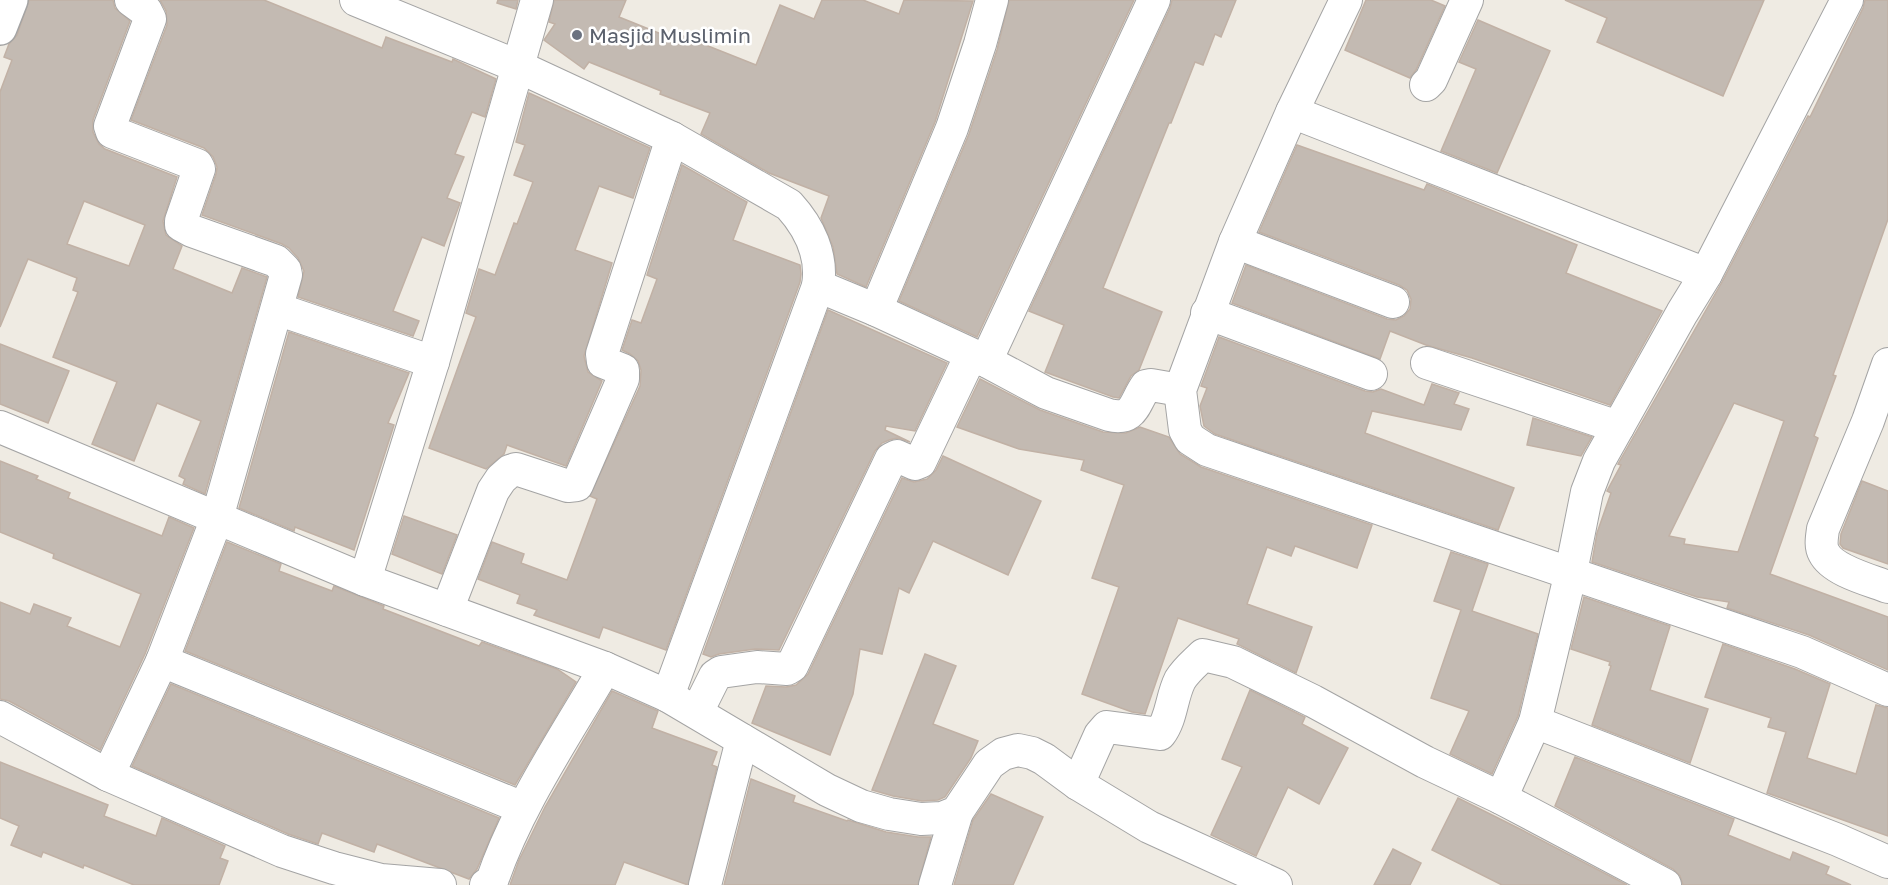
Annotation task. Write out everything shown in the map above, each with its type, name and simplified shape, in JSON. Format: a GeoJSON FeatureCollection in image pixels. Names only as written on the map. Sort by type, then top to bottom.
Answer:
{"type":"FeatureCollection","features":[{"type":"Feature","properties":{"kind":"street"},"geometry":{"type":"LineString","coordinates":[[0,28],[11,0]]}},
{"type":"Feature","properties":{"kind":"street"},"geometry":{"type":"LineString","coordinates":[[108,775],[162,661],[217,518],[286,275],[285,270],[276,261],[181,225],[199,169],[197,165],[112,132],[111,126],[150,19],[146,11],[131,0]]}},
{"type":"Feature","properties":{"kind":"street"},"geometry":{"type":"LineString","coordinates":[[356,0],[517,66],[672,138],[789,205],[799,216],[809,234],[819,257],[821,272],[818,286],[668,696]]}},
{"type":"Feature","properties":{"kind":"street"},"geometry":{"type":"LineString","coordinates":[[365,580],[433,362],[537,0]]}},
{"type":"Feature","properties":{"kind":"street"},"geometry":{"type":"LineString","coordinates":[[876,310],[952,128],[992,0]]}},
{"type":"Feature","properties":{"kind":"street"},"geometry":{"type":"LineString","coordinates":[[698,712],[716,676],[721,672],[757,667],[787,669],[792,666],[891,459],[897,456],[915,464],[920,462],[978,358],[1154,0]]}},
{"type":"Feature","properties":{"kind":"street"},"geometry":{"type":"LineString","coordinates":[[1346,0],[1292,112],[1235,242],[1179,390],[1185,430],[1190,439],[1208,450],[1802,652],[1888,690]]}},
{"type":"Feature","properties":{"kind":"street"},"geometry":{"type":"LineString","coordinates":[[1426,85],[1431,80],[1467,0]]}},
{"type":"Feature","properties":{"kind":"street"},"geometry":{"type":"LineString","coordinates":[[1501,798],[1535,722],[1571,572],[1587,492],[1599,461],[1706,274],[1847,0]]}},
{"type":"Feature","properties":{"kind":"street"},"geometry":{"type":"LineString","coordinates":[[1292,112],[1706,274]]}},
{"type":"Feature","properties":{"kind":"street"},"geometry":{"type":"LineString","coordinates":[[447,610],[483,514],[501,479],[516,469],[568,486],[577,485],[625,375],[623,370],[603,362],[602,354],[672,138]]}},
{"type":"Feature","properties":{"kind":"street"},"geometry":{"type":"LineString","coordinates":[[1235,242],[1393,302]]}},
{"type":"Feature","properties":{"kind":"street"},"geometry":{"type":"LineString","coordinates":[[818,286],[876,310],[1046,393],[1120,417],[1132,411],[1146,386],[1179,390]]}},
{"type":"Feature","properties":{"kind":"street"},"geometry":{"type":"LineString","coordinates":[[276,309],[433,362]]}},
{"type":"Feature","properties":{"kind":"street"},"geometry":{"type":"LineString","coordinates":[[1207,313],[1371,374]]}},
{"type":"Feature","properties":{"kind":"street"},"geometry":{"type":"LineString","coordinates":[[1427,363],[1618,427]]}},
{"type":"Feature","properties":{"kind":"street"},"geometry":{"type":"LineString","coordinates":[[1888,364],[1878,424],[1823,529],[1821,540],[1824,553],[1834,563],[1848,572],[1888,587]]}},
{"type":"Feature","properties":{"kind":"street"},"geometry":{"type":"LineString","coordinates":[[0,426],[365,580],[605,668],[698,712],[827,790],[861,807],[921,819],[942,818],[957,812]]}},
{"type":"Feature","properties":{"kind":"street"},"geometry":{"type":"LineString","coordinates":[[1078,784],[1100,735],[1107,727],[1161,734],[1167,725],[1180,681],[1188,669],[1203,655],[1233,662],[1313,701],[1425,762],[1501,798],[1665,885]]}},
{"type":"Feature","properties":{"kind":"street"},"geometry":{"type":"LineString","coordinates":[[162,661],[523,808]]}},
{"type":"Feature","properties":{"kind":"street"},"geometry":{"type":"LineString","coordinates":[[486,885],[492,881],[507,840],[523,808],[605,668]]}},
{"type":"Feature","properties":{"kind":"street"},"geometry":{"type":"LineString","coordinates":[[0,717],[108,775],[282,851],[381,880],[440,885]]}},
{"type":"Feature","properties":{"kind":"street"},"geometry":{"type":"LineString","coordinates":[[1535,722],[1838,840],[1888,862]]}},
{"type":"Feature","properties":{"kind":"street"},"geometry":{"type":"LineString","coordinates":[[705,885],[742,740]]}},
{"type":"Feature","properties":{"kind":"street"},"geometry":{"type":"LineString","coordinates":[[935,885],[957,812],[988,764],[1003,754],[1018,750],[1044,759],[1078,784],[1149,827],[1276,885]]}},
{"type":"Feature","properties":{"kind":"building"},"geometry":{"type":"Polygon","coordinates":[[[29,0],[113,0],[115,8],[130,21],[93,120],[93,132],[99,144],[105,149],[177,177],[163,221],[166,235],[182,246],[173,269],[232,293],[242,268],[267,277],[205,494],[183,484],[185,479],[179,476],[201,421],[157,403],[134,461],[92,444],[117,382],[53,357],[78,292],[73,290],[77,278],[28,259],[0,327],[0,92],[12,60],[4,57],[9,44],[17,35],[29,0]],[[84,201],[67,244],[129,266],[145,225],[84,201]]]}},
{"type":"Feature","properties":{"kind":"building"},"geometry":{"type":"Polygon","coordinates":[[[160,0],[264,0],[382,48],[386,37],[452,62],[453,59],[496,79],[485,117],[472,112],[455,154],[464,157],[447,198],[460,203],[444,246],[422,237],[393,311],[419,321],[413,336],[298,297],[304,271],[298,258],[289,248],[202,215],[216,174],[217,167],[213,157],[204,148],[131,120],[167,25],[166,11],[160,0]]]}},
{"type":"Feature","properties":{"kind":"building"},"geometry":{"type":"Polygon","coordinates":[[[498,0],[518,0],[516,9],[497,3],[498,0]]]}},
{"type":"Feature","properties":{"kind":"building"},"geometry":{"type":"Polygon","coordinates":[[[554,0],[626,0],[619,17],[681,42],[683,36],[756,65],[780,5],[814,19],[822,0],[863,0],[899,14],[904,0],[973,1],[935,122],[866,287],[837,274],[833,247],[821,218],[829,196],[769,173],[701,134],[710,113],[660,94],[661,91],[589,62],[584,69],[544,40],[555,24],[549,22],[554,0]]]}},
{"type":"Feature","properties":{"kind":"building"},"geometry":{"type":"Polygon","coordinates":[[[1009,0],[1134,0],[977,337],[899,301],[969,134],[997,50],[1009,0]]]}},
{"type":"Feature","properties":{"kind":"building"},"geometry":{"type":"Polygon","coordinates":[[[1172,0],[1236,0],[1221,37],[1215,34],[1203,65],[1195,62],[1103,288],[1162,312],[1139,370],[1131,376],[1119,398],[1045,372],[1064,325],[1029,311],[1172,0]]]}},
{"type":"Feature","properties":{"kind":"building"},"geometry":{"type":"Polygon","coordinates":[[[1366,0],[1431,0],[1445,6],[1416,70],[1410,78],[1345,50],[1366,0]]]}},
{"type":"Feature","properties":{"kind":"building"},"geometry":{"type":"Polygon","coordinates":[[[1565,0],[1764,0],[1723,96],[1597,42],[1607,18],[1565,0]]]}},
{"type":"Feature","properties":{"kind":"building"},"geometry":{"type":"Polygon","coordinates":[[[1865,0],[1888,0],[1888,219],[1833,375],[1836,376],[1814,436],[1818,438],[1770,574],[1888,617],[1888,670],[1809,635],[1727,608],[1729,602],[1697,597],[1592,562],[1597,533],[1611,493],[1607,491],[1621,465],[1618,464],[1722,282],[1808,116],[1810,117],[1865,0]],[[1734,403],[1669,536],[1685,539],[1684,544],[1738,552],[1784,421],[1734,403]]]}},
{"type":"Feature","properties":{"kind":"building"},"geometry":{"type":"Polygon","coordinates":[[[1478,20],[1550,51],[1497,173],[1441,151],[1476,69],[1459,62],[1478,20]]]}},
{"type":"Feature","properties":{"kind":"building"},"geometry":{"type":"Polygon","coordinates":[[[529,93],[650,148],[633,198],[599,186],[575,250],[612,263],[584,356],[588,372],[602,381],[566,466],[507,445],[504,454],[486,469],[429,448],[476,317],[466,313],[479,269],[495,275],[514,223],[517,224],[533,182],[514,175],[525,145],[516,142],[529,93]]]}},
{"type":"Feature","properties":{"kind":"building"},"geometry":{"type":"Polygon","coordinates":[[[1297,145],[1424,190],[1427,184],[1577,245],[1566,273],[1662,311],[1610,405],[1390,331],[1380,359],[1232,303],[1246,265],[1387,319],[1396,320],[1410,309],[1411,299],[1407,290],[1399,285],[1259,232],[1297,145]]]}},
{"type":"Feature","properties":{"kind":"building"},"geometry":{"type":"Polygon","coordinates":[[[682,165],[747,202],[733,240],[800,265],[801,274],[666,650],[603,627],[599,638],[534,615],[537,610],[517,603],[520,595],[478,579],[492,542],[524,554],[521,563],[567,580],[597,499],[590,496],[640,386],[641,370],[638,361],[622,350],[632,320],[641,323],[657,279],[647,275],[682,165]]]}},
{"type":"Feature","properties":{"kind":"building"},"geometry":{"type":"Polygon","coordinates":[[[828,310],[947,363],[915,431],[886,426],[885,430],[910,442],[897,438],[889,440],[882,443],[875,451],[779,650],[755,649],[711,657],[703,654],[828,310]]]}},
{"type":"Feature","properties":{"kind":"building"},"geometry":{"type":"Polygon","coordinates":[[[289,332],[409,373],[388,423],[394,425],[354,550],[295,527],[294,531],[239,508],[289,332]]]}},
{"type":"Feature","properties":{"kind":"building"},"geometry":{"type":"Polygon","coordinates":[[[1219,337],[1365,391],[1373,392],[1381,389],[1424,405],[1432,384],[1459,393],[1454,404],[1469,409],[1461,430],[1372,411],[1365,433],[1514,488],[1498,530],[1215,434],[1204,426],[1200,406],[1207,388],[1201,386],[1219,337]]]}},
{"type":"Feature","properties":{"kind":"building"},"geometry":{"type":"Polygon","coordinates":[[[0,344],[69,371],[48,423],[0,404],[0,344]]]}},
{"type":"Feature","properties":{"kind":"building"},"geometry":{"type":"Polygon","coordinates":[[[980,379],[1040,410],[1103,432],[1126,433],[1140,427],[1169,437],[1180,454],[1201,467],[1372,525],[1357,568],[1295,546],[1291,556],[1267,547],[1247,604],[1312,627],[1296,673],[1237,644],[1239,639],[1178,618],[1145,714],[1132,712],[1082,694],[1119,587],[1092,578],[1124,485],[1081,470],[1084,460],[1019,449],[957,427],[980,379]]]}},
{"type":"Feature","properties":{"kind":"building"},"geometry":{"type":"Polygon","coordinates":[[[1533,418],[1592,437],[1581,456],[1527,445],[1533,418]]]}},
{"type":"Feature","properties":{"kind":"building"},"geometry":{"type":"Polygon","coordinates":[[[943,456],[1041,501],[1008,575],[933,541],[909,593],[899,588],[882,654],[860,649],[853,694],[830,755],[752,723],[766,686],[796,685],[808,674],[902,478],[914,482],[927,479],[936,470],[943,456]]]}},
{"type":"Feature","properties":{"kind":"building"},"geometry":{"type":"Polygon","coordinates":[[[0,461],[38,476],[36,479],[70,493],[68,498],[162,536],[169,517],[194,528],[145,654],[100,750],[9,701],[0,699],[0,602],[30,614],[34,604],[71,618],[67,626],[120,647],[141,594],[53,558],[54,554],[0,532],[0,461]]]}},
{"type":"Feature","properties":{"kind":"building"},"geometry":{"type":"Polygon","coordinates":[[[1862,481],[1888,491],[1888,564],[1843,548],[1840,544],[1841,534],[1862,481]]]}},
{"type":"Feature","properties":{"kind":"building"},"geometry":{"type":"Polygon","coordinates":[[[404,516],[457,535],[442,574],[392,554],[404,516]]]}},
{"type":"Feature","properties":{"kind":"building"},"geometry":{"type":"Polygon","coordinates":[[[227,542],[281,564],[279,571],[332,591],[334,586],[384,606],[383,609],[479,646],[482,642],[557,669],[576,682],[515,785],[185,651],[227,542]]]}},
{"type":"Feature","properties":{"kind":"building"},"geometry":{"type":"Polygon","coordinates":[[[1451,552],[1488,564],[1472,611],[1538,634],[1518,716],[1492,774],[1450,754],[1469,711],[1431,698],[1461,610],[1434,601],[1451,552]]]}},
{"type":"Feature","properties":{"kind":"building"},"geometry":{"type":"Polygon","coordinates":[[[1584,597],[1670,626],[1650,690],[1708,709],[1690,763],[1592,725],[1611,666],[1610,662],[1571,649],[1584,597]]]}},
{"type":"Feature","properties":{"kind":"building"},"geometry":{"type":"Polygon","coordinates":[[[1723,644],[1830,684],[1807,758],[1856,774],[1876,705],[1888,708],[1888,836],[1767,793],[1786,732],[1768,727],[1771,718],[1705,697],[1723,644]]]}},
{"type":"Feature","properties":{"kind":"building"},"geometry":{"type":"Polygon","coordinates":[[[925,654],[956,666],[933,724],[978,741],[971,758],[945,797],[922,801],[872,790],[925,654]]]}},
{"type":"Feature","properties":{"kind":"building"},"geometry":{"type":"Polygon","coordinates":[[[171,684],[499,818],[477,869],[469,879],[377,844],[374,852],[322,833],[318,844],[288,834],[132,766],[171,684]]]}},
{"type":"Feature","properties":{"kind":"building"},"geometry":{"type":"Polygon","coordinates":[[[1250,690],[1305,717],[1302,724],[1348,748],[1319,804],[1288,787],[1256,856],[1211,835],[1242,767],[1222,759],[1250,690]]]}},
{"type":"Feature","properties":{"kind":"building"},"geometry":{"type":"Polygon","coordinates":[[[612,691],[658,711],[652,728],[717,752],[712,765],[717,767],[688,885],[624,862],[615,885],[510,885],[519,860],[545,807],[612,691]]]}},
{"type":"Feature","properties":{"kind":"building"},"geometry":{"type":"Polygon","coordinates":[[[1575,757],[1734,819],[1728,835],[1790,860],[1793,852],[1829,867],[1826,874],[1851,885],[1683,885],[1680,876],[1673,869],[1555,806],[1575,757]]]}},
{"type":"Feature","properties":{"kind":"building"},"geometry":{"type":"Polygon","coordinates":[[[0,762],[108,805],[104,816],[156,836],[162,818],[225,846],[220,858],[228,861],[219,885],[134,885],[84,865],[83,868],[43,852],[41,857],[11,845],[19,826],[0,818],[0,762]]]}},
{"type":"Feature","properties":{"kind":"building"},"geometry":{"type":"Polygon","coordinates":[[[751,779],[795,796],[793,802],[847,821],[886,832],[931,837],[918,885],[724,885],[751,779]]]}},
{"type":"Feature","properties":{"kind":"building"},"geometry":{"type":"Polygon","coordinates":[[[991,794],[1043,817],[1013,885],[954,885],[973,820],[991,794]]]}},
{"type":"Feature","properties":{"kind":"building"},"geometry":{"type":"Polygon","coordinates":[[[1458,798],[1627,885],[1502,885],[1432,850],[1458,798]]]}},
{"type":"Feature","properties":{"kind":"building"},"geometry":{"type":"Polygon","coordinates":[[[1393,849],[1421,863],[1410,885],[1374,885],[1393,849]]]}},
{"type":"Feature","properties":{"kind":"place","name":"Masjid Muslimin"},"geometry":{"type":"Point","coordinates":[577,35]}}]}
